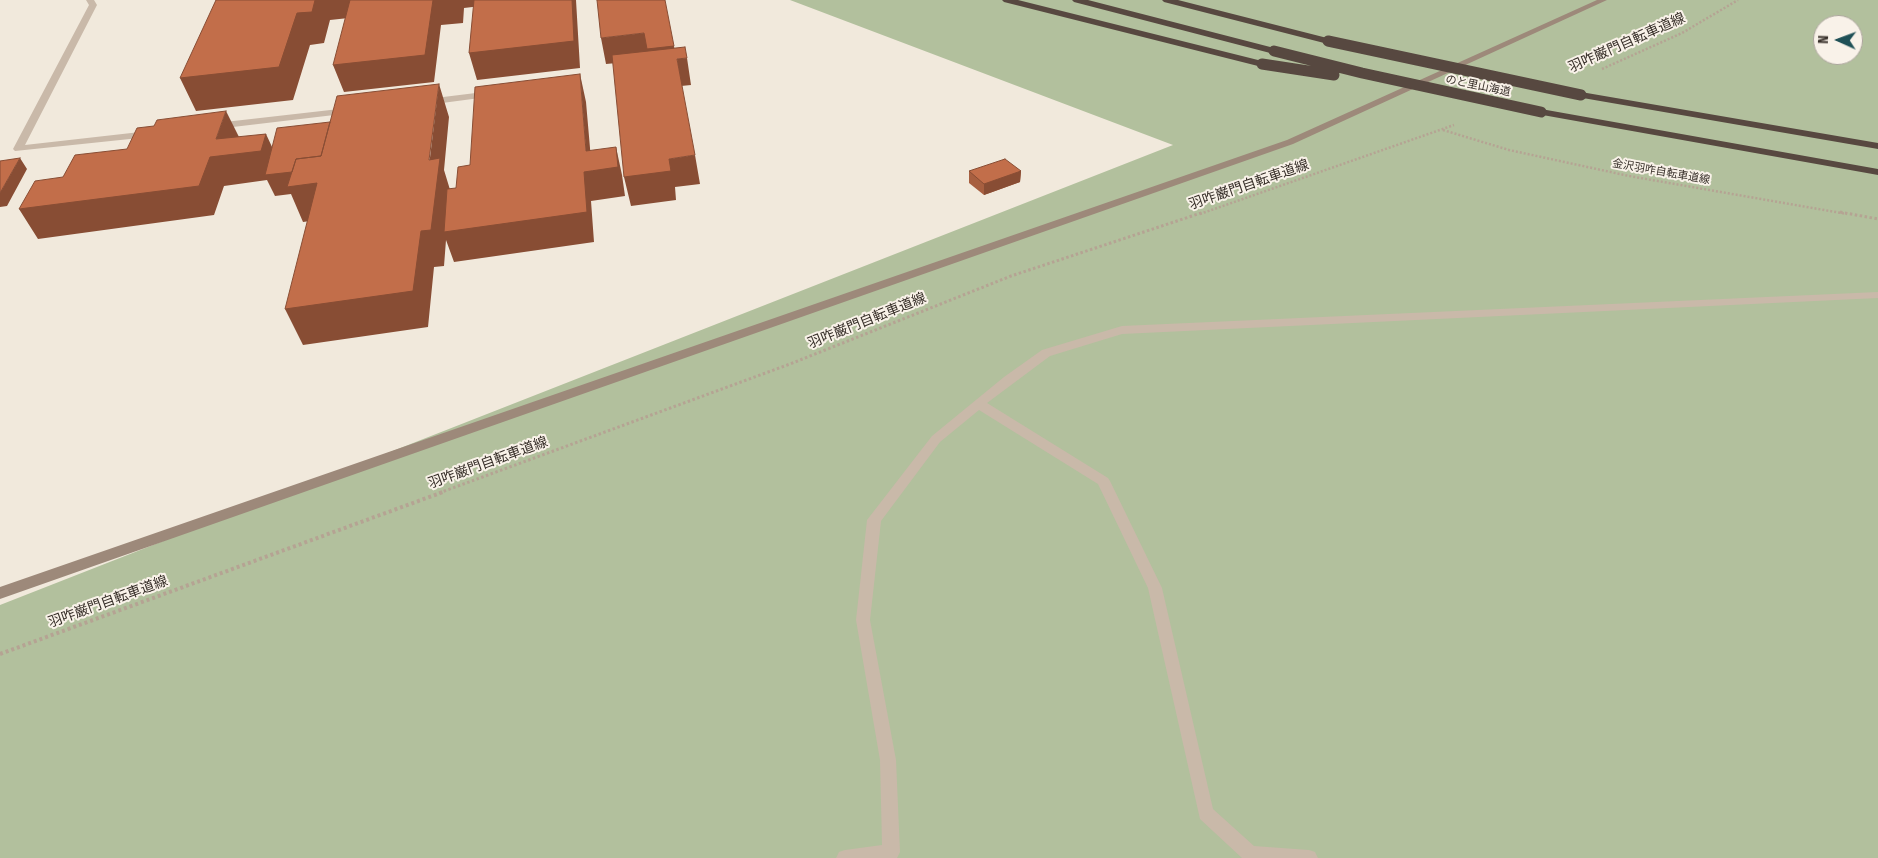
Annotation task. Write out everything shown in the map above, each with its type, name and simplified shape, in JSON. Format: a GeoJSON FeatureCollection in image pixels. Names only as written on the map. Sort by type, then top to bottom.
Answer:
{"type":"FeatureCollection","features":[{"type":"Feature","properties":{"kind":"highway"},"geometry":{"type":"LineString","coordinates":[[1007,0],[1262,64],[1474,98]]}},
{"type":"Feature","properties":{"kind":"highway","name":"のと里山海道"},"geometry":{"type":"LineString","coordinates":[[1077,0],[1274,51],[1474,98],[1541,112],[1878,172]]}},
{"type":"Feature","properties":{"kind":"highway","name":"のと里山海道"},"geometry":{"type":"LineString","coordinates":[[1167,0],[1328,41],[1581,95],[1878,146]]}},
{"type":"Feature","properties":{"kind":"highway"},"geometry":{"type":"LineString","coordinates":[[1202,0],[1240,10],[1328,41]]}},
{"type":"Feature","properties":{"kind":"street"},"geometry":{"type":"LineString","coordinates":[[90,0],[93,5],[18,149],[157,133]]}},
{"type":"Feature","properties":{"kind":"street"},"geometry":{"type":"LineString","coordinates":[[0,593],[1290,142],[1604,0]]}},
{"type":"Feature","properties":{"kind":"street"},"geometry":{"type":"LineString","coordinates":[[415,103],[505,93]]}},
{"type":"Feature","properties":{"kind":"street"},"geometry":{"type":"LineString","coordinates":[[207,127],[356,110]]}},
{"type":"Feature","properties":{"kind":"street"},"geometry":{"type":"LineString","coordinates":[[845,858],[891,852],[888,760],[864,620],[874,520],[936,439],[1008,380],[1046,353],[1122,330],[1878,295]]}},
{"type":"Feature","properties":{"kind":"street"},"geometry":{"type":"LineString","coordinates":[[979,404],[1103,481],[1155,588],[1206,814],[1250,854],[1309,858]]}},
{"type":"Feature","properties":{"kind":"path","name":"羽咋巌門自転車道線"},"geometry":{"type":"LineString","coordinates":[[1597,70],[1682,33],[1738,0]]}},
{"type":"Feature","properties":{"kind":"path","name":"羽咋巌門自転車道線"},"geometry":{"type":"LineString","coordinates":[[0,654],[790,364],[1011,276],[1269,191],[1461,123]]}},
{"type":"Feature","properties":{"kind":"path","name":"金沢羽咋自転車道線"},"geometry":{"type":"LineString","coordinates":[[1443,130],[1509,150],[1628,176],[1878,219]]}},
{"type":"Feature","properties":{"kind":"green space"},"geometry":{"type":"Polygon","coordinates":[[[790,0],[1878,0],[1878,858],[0,858],[0,605],[1173,145],[790,0]]]}},
{"type":"Feature","properties":{"kind":"building"},"geometry":{"type":"Polygon","coordinates":[[[216,0],[315,0],[312,12],[297,13],[279,67],[180,78],[216,0]]]}},
{"type":"Feature","properties":{"kind":"building"},"geometry":{"type":"Polygon","coordinates":[[[350,0],[433,0],[425,55],[333,65],[350,0]]]}},
{"type":"Feature","properties":{"kind":"building"},"geometry":{"type":"Polygon","coordinates":[[[474,0],[572,0],[574,41],[469,53],[474,0]]]}},
{"type":"Feature","properties":{"kind":"building"},"geometry":{"type":"Polygon","coordinates":[[[597,0],[665,0],[674,46],[647,49],[644,33],[601,38],[597,0]]]}},
{"type":"Feature","properties":{"kind":"building"},"geometry":{"type":"Polygon","coordinates":[[[685,47],[687,58],[677,59],[695,155],[669,159],[671,171],[624,177],[612,55],[685,47]]]}},
{"type":"Feature","properties":{"kind":"building"},"geometry":{"type":"Polygon","coordinates":[[[580,74],[586,151],[616,147],[618,167],[584,172],[587,212],[444,232],[447,189],[456,188],[458,167],[470,165],[475,87],[580,74]]]}},
{"type":"Feature","properties":{"kind":"building"},"geometry":{"type":"Polygon","coordinates":[[[439,84],[429,160],[440,158],[431,230],[421,231],[413,291],[285,309],[317,183],[287,187],[296,159],[321,156],[337,96],[439,84]]]}},
{"type":"Feature","properties":{"kind":"building"},"geometry":{"type":"Polygon","coordinates":[[[226,111],[216,139],[266,134],[261,151],[210,157],[199,186],[19,209],[35,181],[63,177],[75,155],[127,149],[137,128],[154,126],[157,120],[226,111]]]}},
{"type":"Feature","properties":{"kind":"building"},"geometry":{"type":"Polygon","coordinates":[[[330,122],[321,156],[296,159],[292,172],[265,175],[277,128],[330,122]]]}},
{"type":"Feature","properties":{"kind":"building"},"geometry":{"type":"Polygon","coordinates":[[[20,158],[0,193],[0,161],[20,158]]]}},
{"type":"Feature","properties":{"kind":"building"},"geometry":{"type":"Polygon","coordinates":[[[1005,159],[1021,171],[984,184],[969,171],[1005,159]]]}}]}
